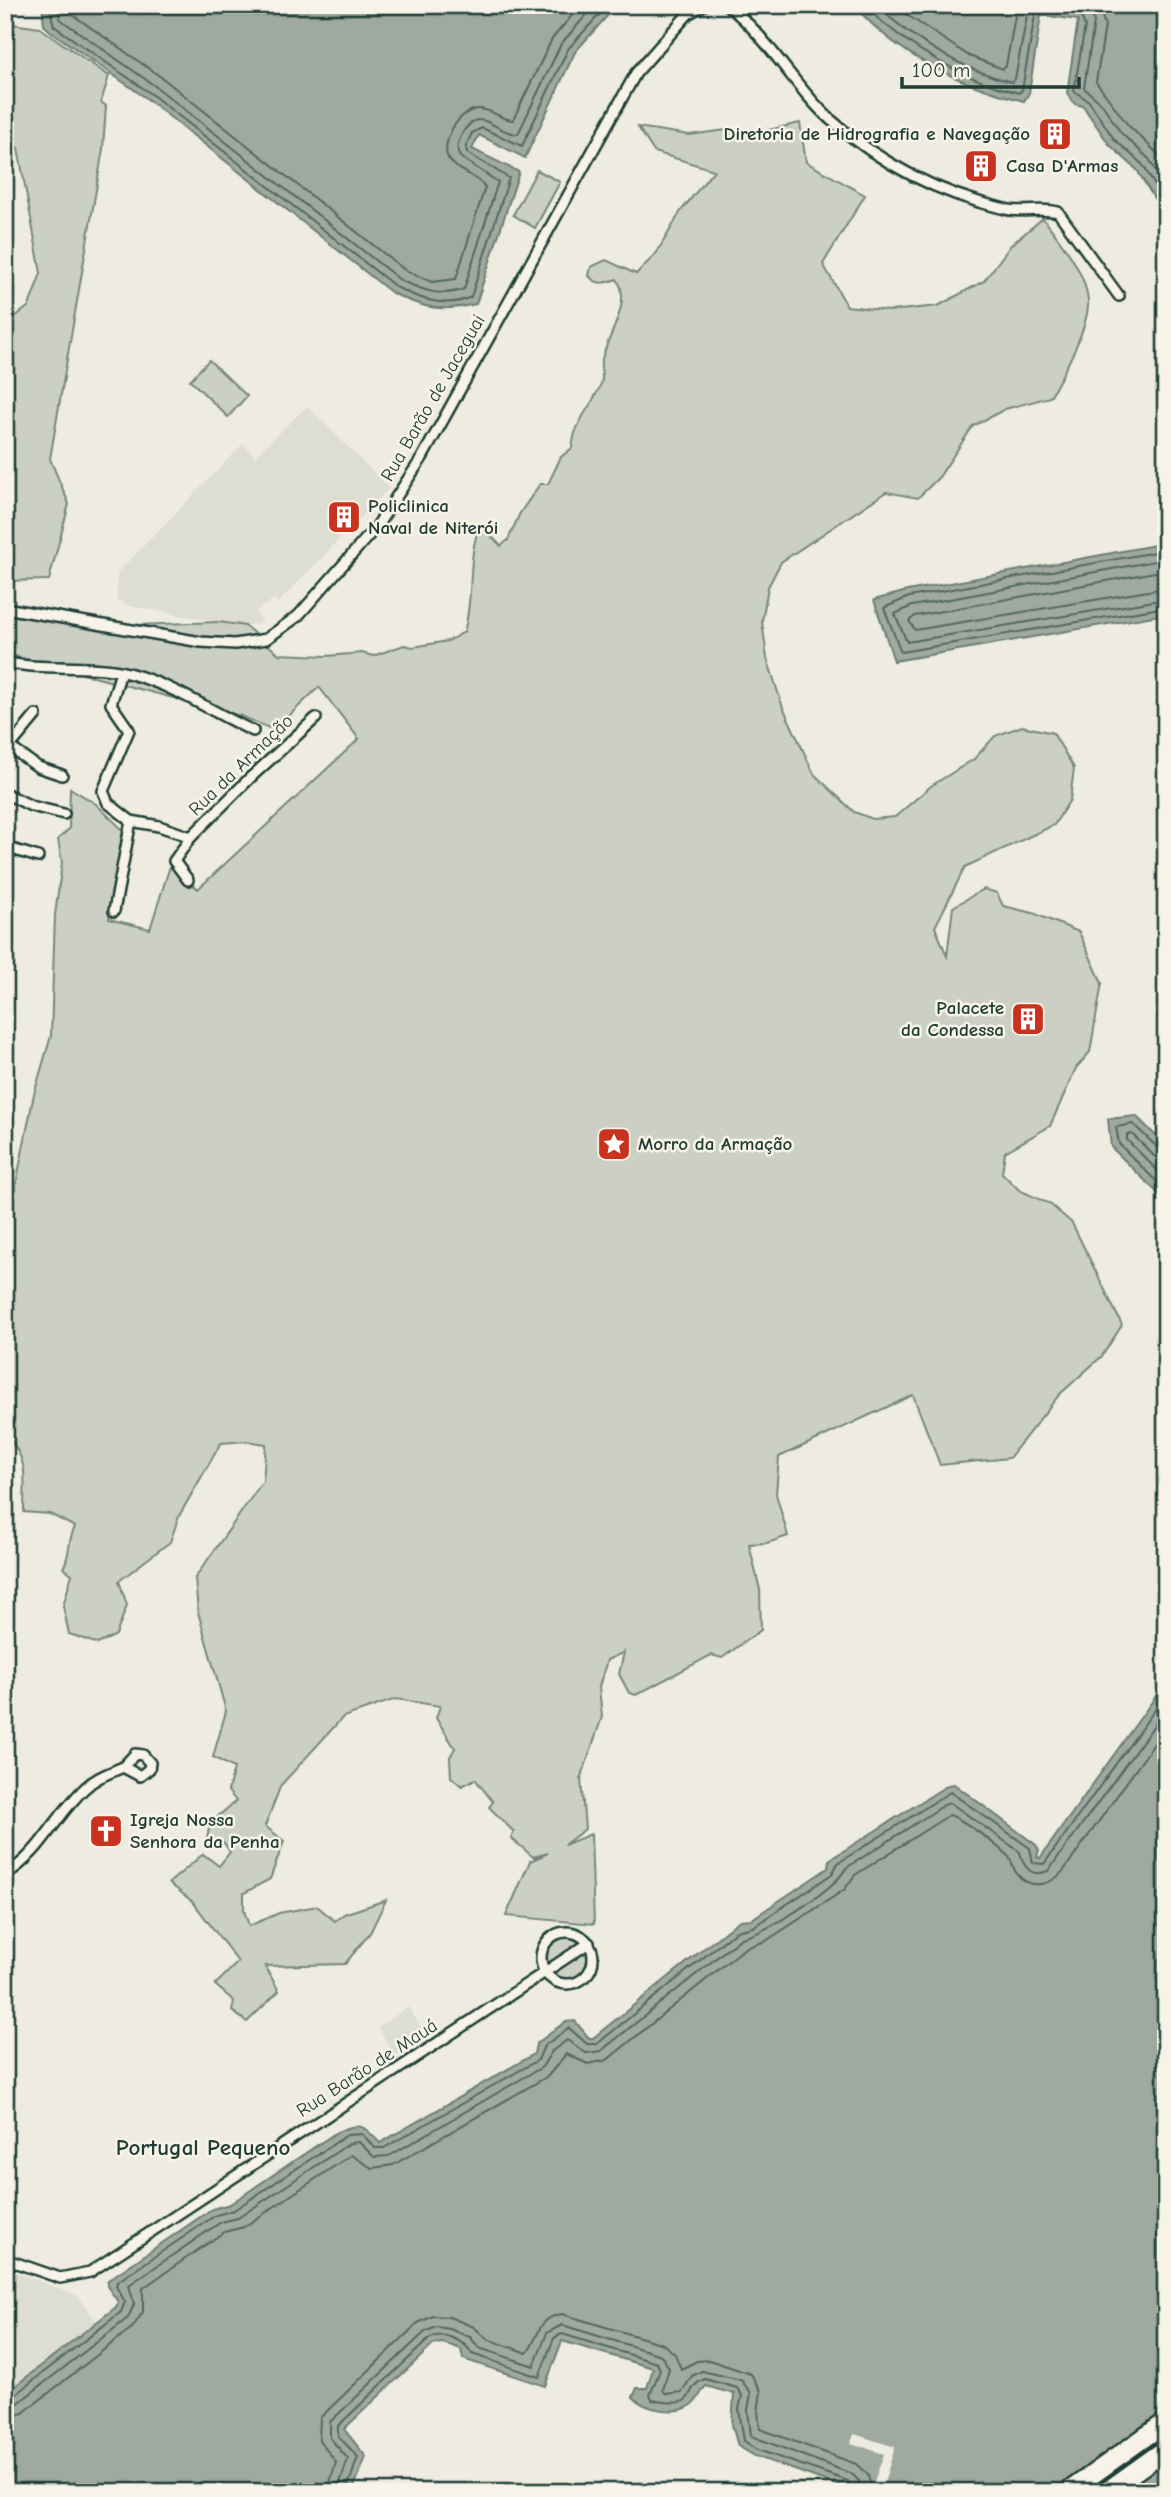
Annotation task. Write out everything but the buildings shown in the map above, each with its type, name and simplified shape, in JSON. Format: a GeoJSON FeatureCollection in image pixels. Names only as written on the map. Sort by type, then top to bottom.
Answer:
{"type":"FeatureCollection","features":[{"type":"Feature","properties":{"kind":"highway"},"geometry":{"type":"LineString","coordinates":[[1068,2492],[1166,2422]]}},
{"type":"Feature","properties":{"kind":"highway"},"geometry":{"type":"LineString","coordinates":[[1106,2492],[1166,2449]]}},
{"type":"Feature","properties":{"kind":"street","name":"Rua Barão de Jaceguai"},"geometry":{"type":"LineString","coordinates":[[5,608],[201,642],[235,644],[266,639],[298,616],[377,526],[422,458],[636,73],[688,14],[704,5]]}},
{"type":"Feature","properties":{"kind":"street"},"geometry":{"type":"LineString","coordinates":[[727,5],[830,119],[889,164],[919,181],[1009,210],[1042,208],[1058,212],[1119,296]]}},
{"type":"Feature","properties":{"kind":"street","name":"Rua da Armação"},"geometry":{"type":"LineString","coordinates":[[5,662],[22,666],[86,667],[121,672],[253,731]]}},
{"type":"Feature","properties":{"kind":"street"},"geometry":{"type":"LineString","coordinates":[[114,911],[131,821],[108,803],[103,791],[130,730],[111,704],[121,672]]}},
{"type":"Feature","properties":{"kind":"street"},"geometry":{"type":"LineString","coordinates":[[36,715],[6,748],[38,767],[62,775]]}},
{"type":"Feature","properties":{"kind":"street","name":"Rua da Armação"},"geometry":{"type":"LineString","coordinates":[[188,880],[174,861],[191,837],[316,718]]}},
{"type":"Feature","properties":{"kind":"street"},"geometry":{"type":"LineString","coordinates":[[5,793],[31,806],[64,814]]}},
{"type":"Feature","properties":{"kind":"street","name":"Rua da Armação"},"geometry":{"type":"LineString","coordinates":[[131,821],[159,826],[191,837]]}},
{"type":"Feature","properties":{"kind":"street"},"geometry":{"type":"LineString","coordinates":[[5,847],[38,857]]}},
{"type":"Feature","properties":{"kind":"street"},"geometry":{"type":"LineString","coordinates":[[7,1872],[31,1856],[86,1787],[118,1769]]}},
{"type":"Feature","properties":{"kind":"street"},"geometry":{"type":"LineString","coordinates":[[560,1932],[576,1933],[589,1943],[593,1961],[585,1977],[569,1984],[560,1983],[545,1973],[540,1957],[542,1949],[552,1936],[560,1932]]}},
{"type":"Feature","properties":{"kind":"street","name":"Rua Barão de Mauá"},"geometry":{"type":"LineString","coordinates":[[5,2259],[60,2278],[78,2277],[105,2263],[589,1943]]}},
{"type":"Feature","properties":{"kind":"shaded area"},"geometry":{"type":"Polygon","coordinates":[[[12,24],[40,28],[109,76],[101,102],[106,106],[103,149],[50,459],[69,504],[49,580],[5,581],[8,405],[5,325],[29,306],[41,273],[18,148],[5,143],[5,26],[12,24]]]}},
{"type":"Feature","properties":{"kind":"shaded area"},"geometry":{"type":"Polygon","coordinates":[[[800,123],[806,162],[865,195],[823,264],[847,306],[890,311],[938,306],[984,281],[1011,245],[1043,218],[1071,256],[1086,289],[1088,300],[1085,323],[1075,350],[1050,397],[1005,409],[973,426],[939,477],[918,498],[886,492],[781,562],[768,587],[762,621],[767,658],[782,705],[814,774],[854,812],[873,819],[895,817],[931,786],[974,759],[995,736],[1022,726],[1053,733],[1074,768],[1070,800],[1054,825],[965,867],[935,927],[947,956],[953,907],[984,889],[997,893],[1003,906],[1033,913],[1079,932],[1102,983],[1090,1052],[1076,1068],[1050,1126],[1005,1152],[1002,1173],[1019,1190],[1050,1204],[1072,1223],[1122,1325],[1102,1356],[1059,1395],[1009,1458],[940,1465],[913,1395],[779,1457],[776,1494],[788,1536],[767,1543],[749,1544],[760,1590],[761,1630],[722,1658],[711,1655],[636,1695],[629,1693],[619,1674],[624,1652],[607,1660],[599,1687],[602,1717],[581,1779],[585,1829],[564,1845],[591,1834],[594,1924],[506,1916],[530,1861],[548,1853],[533,1857],[511,1838],[514,1832],[489,1807],[493,1802],[475,1779],[462,1786],[451,1777],[450,1757],[455,1748],[436,1718],[440,1706],[396,1699],[343,1717],[281,1785],[265,1826],[284,1841],[270,1879],[244,1893],[244,1910],[249,1926],[279,1913],[317,1906],[335,1921],[344,1914],[386,1900],[370,1933],[345,1964],[265,1966],[279,1991],[247,2022],[232,2011],[234,2001],[215,1985],[238,1962],[193,1902],[169,1883],[203,1854],[219,1866],[230,1852],[224,1843],[206,1844],[210,1823],[236,1801],[228,1791],[234,1768],[213,1757],[226,1711],[198,1612],[195,1578],[263,1481],[266,1444],[247,1441],[221,1443],[179,1516],[170,1542],[119,1581],[127,1605],[116,1635],[98,1644],[69,1634],[63,1606],[72,1574],[63,1568],[75,1527],[50,1514],[24,1512],[25,1479],[22,1461],[5,1433],[5,1213],[15,1189],[34,1094],[51,1036],[55,915],[62,863],[58,839],[69,829],[70,788],[96,804],[123,830],[109,919],[150,929],[170,866],[198,889],[359,739],[319,687],[274,730],[241,716],[11,655],[5,652],[5,608],[105,626],[219,622],[245,626],[279,654],[326,656],[362,653],[373,656],[404,645],[413,647],[448,641],[464,632],[478,530],[486,531],[501,546],[508,540],[520,513],[540,484],[548,484],[561,457],[572,448],[576,429],[601,384],[601,363],[617,321],[622,299],[617,279],[602,283],[595,281],[589,276],[591,267],[606,260],[636,274],[656,254],[681,211],[714,170],[654,152],[638,127],[689,135],[726,130],[737,137],[800,123]]]}},
{"type":"Feature","properties":{"kind":"shaded area"},"geometry":{"type":"Polygon","coordinates":[[[537,170],[560,182],[535,228],[513,215],[537,170]]]}},
{"type":"Feature","properties":{"kind":"shaded area"},"geometry":{"type":"Polygon","coordinates":[[[209,360],[247,396],[228,417],[190,380],[209,360]]]}},
{"type":"Feature","properties":{"kind":"shaded area"},"geometry":{"type":"Polygon","coordinates":[[[307,406],[389,488],[278,603],[274,599],[255,612],[263,622],[245,626],[130,606],[117,600],[117,573],[243,444],[255,456],[307,406]]]}},
{"type":"Feature","properties":{"kind":"shaded area"},"geometry":{"type":"Polygon","coordinates":[[[566,1934],[574,1935],[586,1943],[546,1969],[544,1957],[547,1947],[554,1939],[566,1934]]]}},
{"type":"Feature","properties":{"kind":"shaded area"},"geometry":{"type":"Polygon","coordinates":[[[588,1947],[589,1968],[576,1980],[560,1981],[549,1973],[588,1947]]]}},
{"type":"Feature","properties":{"kind":"shaded area"},"geometry":{"type":"Polygon","coordinates":[[[408,2007],[427,2037],[394,2056],[378,2027],[408,2007]]]}},
{"type":"Feature","properties":{"kind":"shaded area"},"geometry":{"type":"Polygon","coordinates":[[[5,2268],[78,2296],[97,2322],[5,2394],[5,2268]]]}},
{"type":"Feature","properties":{"kind":"water"},"geometry":{"type":"Polygon","coordinates":[[[42,5],[617,5],[575,52],[525,158],[479,135],[472,149],[519,172],[476,304],[433,308],[392,293],[146,98],[50,31],[44,25],[42,5]]]}},
{"type":"Feature","properties":{"kind":"water"},"geometry":{"type":"Polygon","coordinates":[[[854,5],[1166,5],[1166,218],[1137,170],[1109,144],[1083,106],[1075,104],[1067,93],[1078,20],[1041,15],[1029,93],[1024,101],[977,87],[931,66],[890,39],[854,5]]]}},
{"type":"Feature","properties":{"kind":"water"},"geometry":{"type":"Polygon","coordinates":[[[1166,543],[1166,614],[894,661],[874,600],[907,591],[1166,543]]]}},
{"type":"Feature","properties":{"kind":"water"},"geometry":{"type":"Polygon","coordinates":[[[1136,1116],[1166,1146],[1166,1201],[1111,1147],[1108,1119],[1136,1116]]]}},
{"type":"Feature","properties":{"kind":"water"},"geometry":{"type":"Polygon","coordinates":[[[1166,1682],[1166,2492],[845,2492],[845,2488],[755,2456],[738,2446],[732,2425],[734,2394],[706,2386],[695,2402],[687,2408],[653,2408],[633,2397],[637,2388],[647,2388],[653,2368],[562,2341],[545,2386],[463,2359],[461,2349],[443,2343],[434,2344],[344,2429],[366,2457],[352,2492],[5,2492],[5,2394],[116,2307],[118,2302],[107,2286],[108,2280],[212,2209],[230,2204],[337,2132],[362,2127],[380,2143],[534,2054],[536,2044],[565,2022],[575,2021],[589,2038],[593,2038],[740,1920],[752,1919],[828,1868],[829,1860],[948,1785],[954,1784],[1036,1845],[1039,1850],[1037,1857],[1040,1858],[1166,1682]]]}},
{"type":"Feature","properties":{"kind":"pier"},"geometry":{"type":"Polygon","coordinates":[[[854,2434],[895,2447],[882,2489],[878,2492],[872,2492],[872,2487],[884,2454],[851,2443],[854,2434]]]}},
{"type":"Feature","properties":{"kind":"place","name":"Diretoria de Hidrografia e Navegação"},"geometry":{"type":"Point","coordinates":[1055,134]}},
{"type":"Feature","properties":{"kind":"place","name":"Casa D'Armas"},"geometry":{"type":"Point","coordinates":[981,166]}},
{"type":"Feature","properties":{"kind":"place","name":"Policlinica Naval de Niterói"},"geometry":{"type":"Point","coordinates":[344,517]}},
{"type":"Feature","properties":{"kind":"place","name":"Palacete da Condessa"},"geometry":{"type":"Point","coordinates":[1028,1019]}},
{"type":"Feature","properties":{"kind":"place","name":"Morro da Armação"},"geometry":{"type":"Point","coordinates":[614,1144]}},
{"type":"Feature","properties":{"kind":"place","name":"Igreja Nossa Senhora da Penha"},"geometry":{"type":"Point","coordinates":[106,1831]}},
{"type":"Feature","properties":{"kind":"district","name":"Portugal Pequeno"},"geometry":{"type":"Point","coordinates":[203,2147]}}]}
